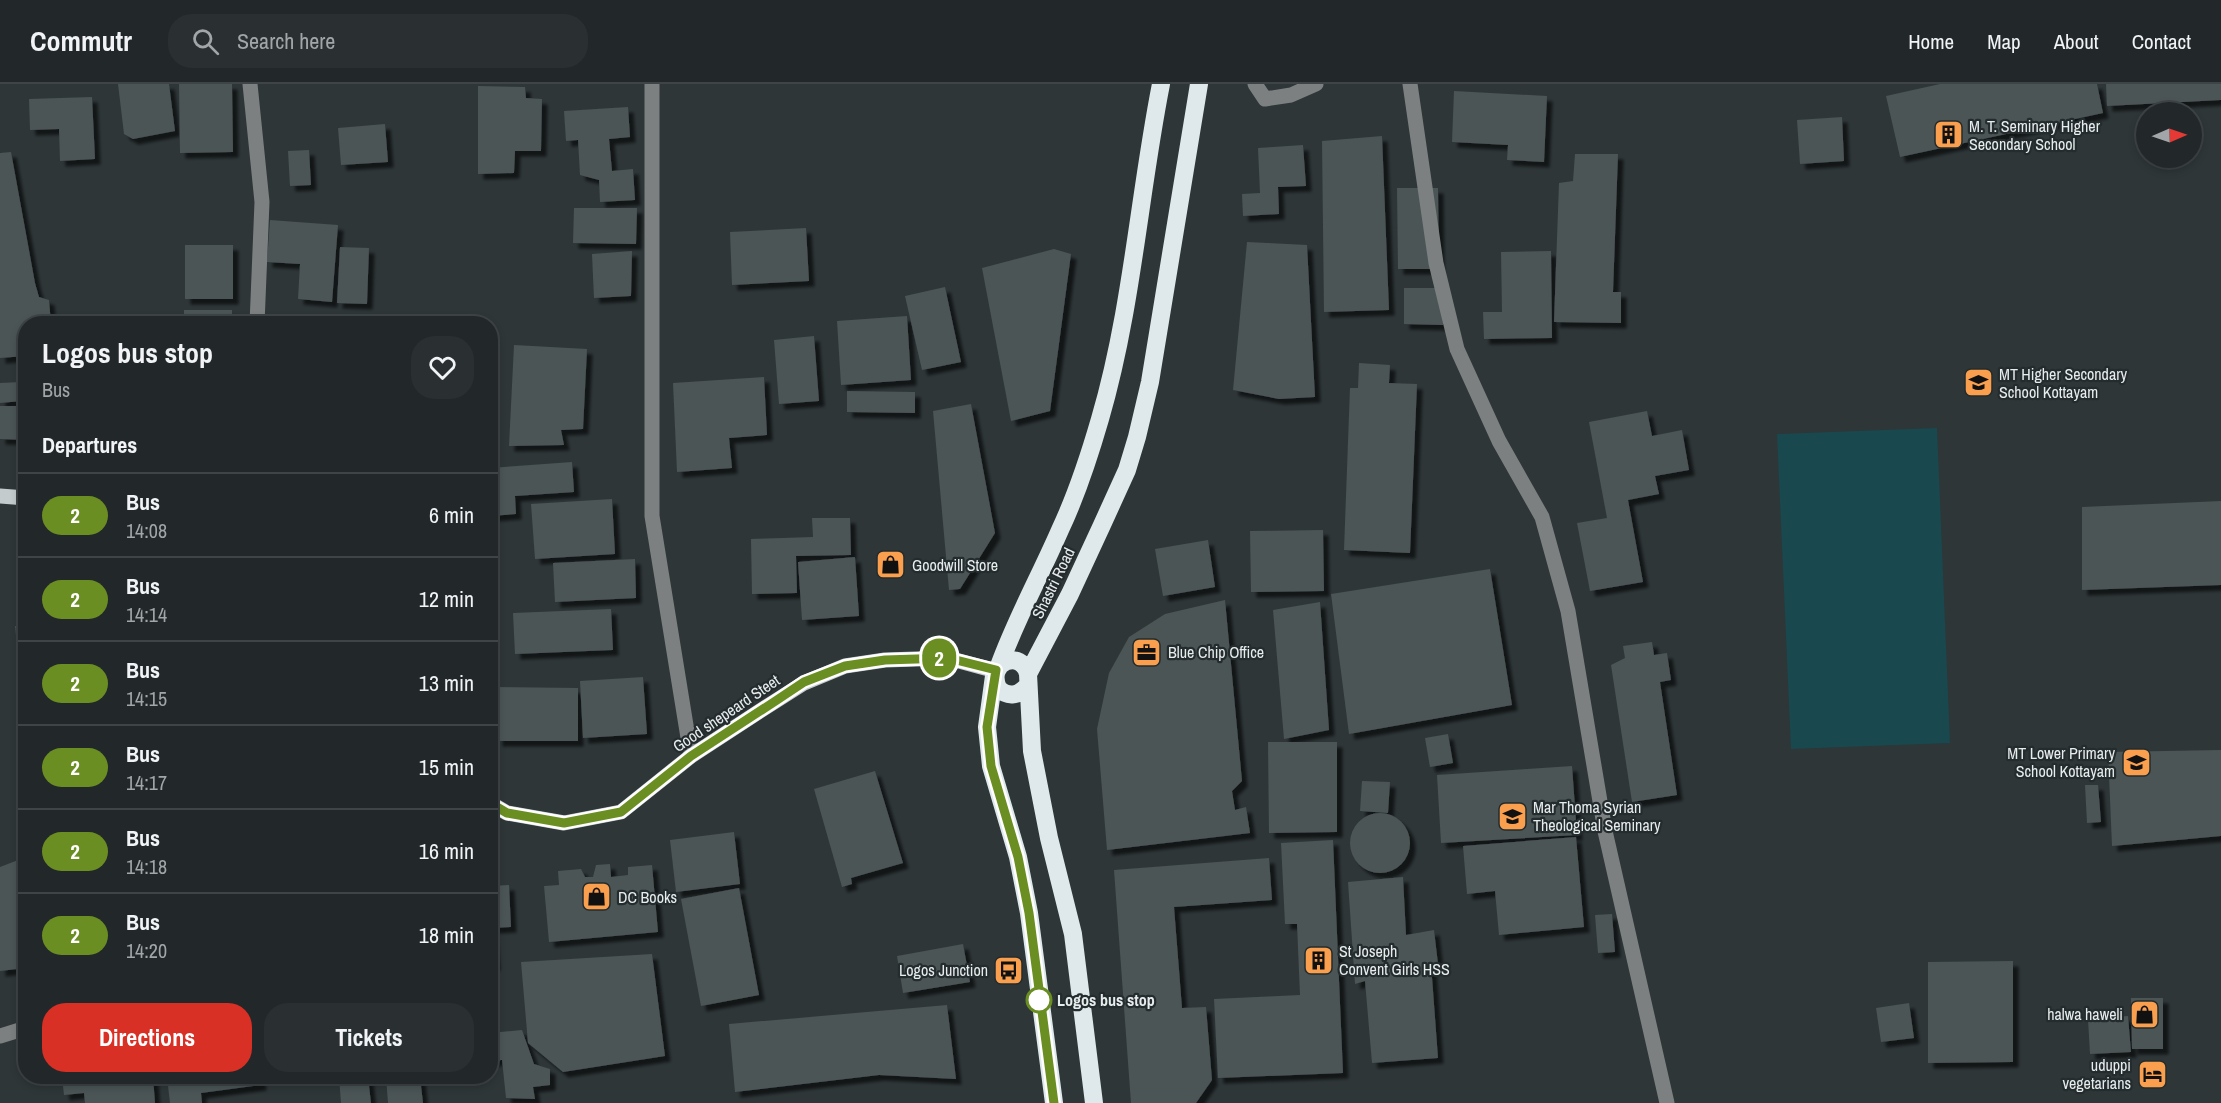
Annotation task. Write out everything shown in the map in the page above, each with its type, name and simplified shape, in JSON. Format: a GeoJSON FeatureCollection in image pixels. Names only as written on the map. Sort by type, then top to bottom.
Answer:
{"type":"FeatureCollection","features":[{"type":"Feature","properties":{"kind":"highway","name":"Shastri Road"},"geometry":{"type":"LineString","coordinates":[[1054,1103],[1029,913],[1018,857],[991,766],[987,727],[996,671],[1013,628],[1060,530],[1084,472],[1101,417],[1116,354],[1134,255],[1161,84]]}},
{"type":"Feature","properties":{"kind":"highway","name":"Shastri Road"},"geometry":{"type":"LineString","coordinates":[[1028,680],[1098,535],[1127,470],[1137,437],[1150,382],[1199,84]]}},
{"type":"Feature","properties":{"kind":"highway"},"geometry":{"type":"LineString","coordinates":[[1028,680],[1019,693],[1007,694],[998,688],[996,671],[1008,661],[1018,662],[1027,669],[1028,680],[1032,751],[1049,838],[1073,934],[1094,1103]]}},
{"type":"Feature","properties":{"kind":"main road"},"geometry":{"type":"LineString","coordinates":[[0,495],[18,497]]}},
{"type":"Feature","properties":{"kind":"main road","name":"Good shepeard Steet"},"geometry":{"type":"LineString","coordinates":[[498,808],[507,813],[564,823],[621,812],[691,756],[804,682],[845,666],[885,660],[948,658],[996,671]]}},
{"type":"Feature","properties":{"kind":"street"},"geometry":{"type":"LineString","coordinates":[[250,84],[262,202],[257,316]]}},
{"type":"Feature","properties":{"kind":"street"},"geometry":{"type":"LineString","coordinates":[[652,84],[652,516],[691,756]]}},
{"type":"Feature","properties":{"kind":"street"},"geometry":{"type":"LineString","coordinates":[[1255,84],[1265,99],[1291,95],[1316,84]]}},
{"type":"Feature","properties":{"kind":"street"},"geometry":{"type":"LineString","coordinates":[[1410,84],[1436,263],[1457,349],[1499,441],[1542,517],[1568,611],[1605,831],[1667,1103]]}},
{"type":"Feature","properties":{"kind":"street"},"geometry":{"type":"LineString","coordinates":[[0,1036],[18,1030]]}},
{"type":"Feature","properties":{"kind":"shaded area"},"geometry":{"type":"Polygon","coordinates":[[[1937,428],[1950,743],[1791,749],[1777,434],[1937,428]]]}},
{"type":"Feature","properties":{"kind":"building"},"geometry":{"type":"Polygon","coordinates":[[[118,84],[169,84],[175,131],[133,139],[124,134],[118,84]]]}},
{"type":"Feature","properties":{"kind":"building"},"geometry":{"type":"Polygon","coordinates":[[[179,84],[232,84],[233,152],[180,153],[179,84]]]}},
{"type":"Feature","properties":{"kind":"building","name":"M. T. Seminary Higher Secondary School"},"geometry":{"type":"Polygon","coordinates":[[[1940,84],[2097,84],[2103,113],[1900,157],[1886,96],[1940,84]]]}},
{"type":"Feature","properties":{"kind":"building"},"geometry":{"type":"Polygon","coordinates":[[[2106,84],[2221,84],[2221,100],[2136,102],[2136,104],[2107,106],[2106,84]]]}},
{"type":"Feature","properties":{"kind":"building"},"geometry":{"type":"Polygon","coordinates":[[[478,86],[525,87],[526,98],[542,99],[541,151],[515,151],[514,173],[478,174],[478,86]]]}},
{"type":"Feature","properties":{"kind":"building"},"geometry":{"type":"Polygon","coordinates":[[[1454,91],[1547,96],[1544,162],[1507,160],[1508,145],[1452,142],[1454,91]]]}},
{"type":"Feature","properties":{"kind":"building"},"geometry":{"type":"Polygon","coordinates":[[[92,97],[95,159],[60,161],[59,129],[30,130],[29,99],[92,97]]]}},
{"type":"Feature","properties":{"kind":"building"},"geometry":{"type":"Polygon","coordinates":[[[628,107],[630,137],[609,139],[612,171],[633,169],[635,200],[600,202],[599,180],[580,175],[578,140],[566,141],[564,111],[628,107]]]}},
{"type":"Feature","properties":{"kind":"building"},"geometry":{"type":"Polygon","coordinates":[[[1842,117],[1844,161],[1800,164],[1797,120],[1842,117]]]}},
{"type":"Feature","properties":{"kind":"building"},"geometry":{"type":"Polygon","coordinates":[[[385,124],[388,162],[341,165],[338,128],[385,124]]]}},
{"type":"Feature","properties":{"kind":"building"},"geometry":{"type":"Polygon","coordinates":[[[1382,136],[1389,310],[1324,312],[1322,141],[1382,136]]]}},
{"type":"Feature","properties":{"kind":"building"},"geometry":{"type":"Polygon","coordinates":[[[1303,145],[1306,186],[1278,187],[1279,214],[1243,216],[1242,194],[1260,193],[1258,148],[1303,145]]]}},
{"type":"Feature","properties":{"kind":"building"},"geometry":{"type":"Polygon","coordinates":[[[309,150],[311,185],[290,186],[288,151],[309,150]]]}},
{"type":"Feature","properties":{"kind":"building"},"geometry":{"type":"Polygon","coordinates":[[[11,152],[35,283],[39,297],[49,300],[50,316],[18,316],[18,357],[0,358],[0,153],[11,152]]]}},
{"type":"Feature","properties":{"kind":"building"},"geometry":{"type":"Polygon","coordinates":[[[1575,154],[1618,154],[1613,292],[1621,292],[1621,323],[1554,322],[1559,183],[1573,181],[1575,154]]]}},
{"type":"Feature","properties":{"kind":"building"},"geometry":{"type":"Polygon","coordinates":[[[1397,188],[1438,188],[1439,269],[1398,269],[1397,188]]]}},
{"type":"Feature","properties":{"kind":"building"},"geometry":{"type":"Polygon","coordinates":[[[574,208],[637,208],[636,244],[573,243],[574,208]]]}},
{"type":"Feature","properties":{"kind":"building"},"geometry":{"type":"Polygon","coordinates":[[[270,220],[338,225],[332,302],[298,299],[300,264],[267,262],[270,220]]]}},
{"type":"Feature","properties":{"kind":"building"},"geometry":{"type":"Polygon","coordinates":[[[806,228],[809,281],[732,285],[730,232],[806,228]]]}},
{"type":"Feature","properties":{"kind":"building"},"geometry":{"type":"Polygon","coordinates":[[[1247,242],[1307,245],[1315,397],[1279,399],[1233,390],[1247,242]]]}},
{"type":"Feature","properties":{"kind":"building"},"geometry":{"type":"Polygon","coordinates":[[[185,245],[233,245],[233,299],[185,299],[185,245]]]}},
{"type":"Feature","properties":{"kind":"building"},"geometry":{"type":"Polygon","coordinates":[[[340,247],[369,248],[367,304],[337,303],[340,247]]]}},
{"type":"Feature","properties":{"kind":"building"},"geometry":{"type":"Polygon","coordinates":[[[1054,249],[1071,254],[1050,411],[1011,421],[982,268],[1054,249]]]}},
{"type":"Feature","properties":{"kind":"building"},"geometry":{"type":"Polygon","coordinates":[[[632,251],[631,296],[594,298],[592,254],[632,251]]]}},
{"type":"Feature","properties":{"kind":"building"},"geometry":{"type":"Polygon","coordinates":[[[1551,251],[1552,338],[1484,339],[1483,312],[1502,312],[1501,252],[1551,251]]]}},
{"type":"Feature","properties":{"kind":"building"},"geometry":{"type":"Polygon","coordinates":[[[945,287],[961,362],[922,370],[905,296],[945,287]]]}},
{"type":"Feature","properties":{"kind":"building"},"geometry":{"type":"Polygon","coordinates":[[[1404,288],[1442,288],[1443,325],[1404,324],[1404,288]]]}},
{"type":"Feature","properties":{"kind":"building"},"geometry":{"type":"Polygon","coordinates":[[[184,310],[232,310],[232,316],[184,316],[184,310]]]}},
{"type":"Feature","properties":{"kind":"building"},"geometry":{"type":"Polygon","coordinates":[[[907,316],[911,380],[841,385],[837,321],[907,316]]]}},
{"type":"Feature","properties":{"kind":"building"},"geometry":{"type":"Polygon","coordinates":[[[814,336],[819,401],[779,404],[774,340],[814,336]]]}},
{"type":"Feature","properties":{"kind":"building"},"geometry":{"type":"Polygon","coordinates":[[[514,345],[587,349],[583,429],[561,430],[564,445],[509,446],[514,345]]]}},
{"type":"Feature","properties":{"kind":"building"},"geometry":{"type":"Polygon","coordinates":[[[1359,363],[1390,365],[1389,383],[1417,384],[1410,553],[1344,550],[1350,388],[1358,388],[1359,363]]]}},
{"type":"Feature","properties":{"kind":"building"},"geometry":{"type":"Polygon","coordinates":[[[764,377],[767,435],[729,438],[732,468],[677,472],[673,383],[764,377]]]}},
{"type":"Feature","properties":{"kind":"building"},"geometry":{"type":"Polygon","coordinates":[[[18,382],[18,401],[0,403],[0,383],[18,382]]]}},
{"type":"Feature","properties":{"kind":"building"},"geometry":{"type":"Polygon","coordinates":[[[847,391],[915,392],[915,413],[847,412],[847,391]]]}},
{"type":"Feature","properties":{"kind":"building"},"geometry":{"type":"Polygon","coordinates":[[[971,404],[995,533],[960,589],[949,590],[933,411],[971,404]]]}},
{"type":"Feature","properties":{"kind":"building"},"geometry":{"type":"Polygon","coordinates":[[[0,406],[18,406],[18,440],[0,439],[0,406]]]}},
{"type":"Feature","properties":{"kind":"building"},"geometry":{"type":"Polygon","coordinates":[[[1647,411],[1652,436],[1682,430],[1689,470],[1655,476],[1659,494],[1628,500],[1643,582],[1590,591],[1577,523],[1607,518],[1589,422],[1647,411]]]}},
{"type":"Feature","properties":{"kind":"building"},"geometry":{"type":"Polygon","coordinates":[[[572,462],[574,492],[515,496],[516,514],[498,515],[498,467],[572,462]]]}},
{"type":"Feature","properties":{"kind":"building"},"geometry":{"type":"Polygon","coordinates":[[[612,499],[615,554],[535,559],[531,504],[612,499]]]}},
{"type":"Feature","properties":{"kind":"building"},"geometry":{"type":"Polygon","coordinates":[[[2221,501],[2221,585],[2082,590],[2082,507],[2221,501]]]}},
{"type":"Feature","properties":{"kind":"building"},"geometry":{"type":"Polygon","coordinates":[[[812,518],[850,518],[851,555],[796,556],[797,593],[752,594],[751,539],[813,537],[812,518]]]}},
{"type":"Feature","properties":{"kind":"building"},"geometry":{"type":"Polygon","coordinates":[[[1323,530],[1324,591],[1251,592],[1250,531],[1323,530]]]}},
{"type":"Feature","properties":{"kind":"building"},"geometry":{"type":"Polygon","coordinates":[[[1208,540],[1215,587],[1163,596],[1155,549],[1208,540]]]}},
{"type":"Feature","properties":{"kind":"building"},"geometry":{"type":"Polygon","coordinates":[[[855,557],[859,616],[802,620],[798,562],[855,557]]]}},
{"type":"Feature","properties":{"kind":"building"},"geometry":{"type":"Polygon","coordinates":[[[635,559],[636,598],[555,602],[553,563],[635,559]]]}},
{"type":"Feature","properties":{"kind":"building"},"geometry":{"type":"Polygon","coordinates":[[[1490,569],[1512,705],[1349,734],[1331,594],[1490,569]]]}},
{"type":"Feature","properties":{"kind":"building"},"geometry":{"type":"Polygon","coordinates":[[[1225,600],[1242,781],[1232,791],[1235,810],[1246,807],[1250,833],[1107,850],[1097,729],[1109,673],[1129,637],[1165,614],[1225,600]]]}},
{"type":"Feature","properties":{"kind":"building"},"geometry":{"type":"Polygon","coordinates":[[[1320,602],[1329,730],[1284,739],[1273,610],[1320,602]]]}},
{"type":"Feature","properties":{"kind":"building"},"geometry":{"type":"Polygon","coordinates":[[[611,609],[613,650],[515,654],[513,613],[611,609]]]}},
{"type":"Feature","properties":{"kind":"building"},"geometry":{"type":"Polygon","coordinates":[[[15,626],[18,626],[18,654],[15,626]]]}},
{"type":"Feature","properties":{"kind":"building"},"geometry":{"type":"Polygon","coordinates":[[[1652,642],[1654,655],[1667,653],[1671,680],[1660,682],[1677,795],[1632,802],[1611,665],[1625,658],[1623,646],[1652,642]]]}},
{"type":"Feature","properties":{"kind":"building"},"geometry":{"type":"Polygon","coordinates":[[[643,677],[647,734],[583,738],[580,681],[643,677]]]}},
{"type":"Feature","properties":{"kind":"building"},"geometry":{"type":"Polygon","coordinates":[[[498,687],[578,688],[578,741],[498,741],[498,687]]]}},
{"type":"Feature","properties":{"kind":"building"},"geometry":{"type":"Polygon","coordinates":[[[1448,734],[1453,763],[1430,767],[1425,738],[1448,734]]]}},
{"type":"Feature","properties":{"kind":"building"},"geometry":{"type":"Polygon","coordinates":[[[1268,742],[1337,742],[1337,832],[1269,833],[1268,742]]]}},
{"type":"Feature","properties":{"kind":"building"},"geometry":{"type":"Polygon","coordinates":[[[2221,750],[2221,836],[2112,846],[2108,752],[2221,750]]]}},
{"type":"Feature","properties":{"kind":"building"},"geometry":{"type":"Polygon","coordinates":[[[1572,766],[1577,835],[1441,843],[1437,775],[1572,766]]]}},
{"type":"Feature","properties":{"kind":"building"},"geometry":{"type":"Polygon","coordinates":[[[875,771],[903,863],[851,878],[852,884],[842,887],[814,789],[875,771]]]}},
{"type":"Feature","properties":{"kind":"building"},"geometry":{"type":"Polygon","coordinates":[[[1362,781],[1390,782],[1388,813],[1360,811],[1362,781]]]}},
{"type":"Feature","properties":{"kind":"building"},"geometry":{"type":"Polygon","coordinates":[[[2085,785],[2098,785],[2101,822],[2087,823],[2085,785]]]}},
{"type":"Feature","properties":{"kind":"building"},"geometry":{"type":"Polygon","coordinates":[[[1374,813],[1386,813],[1397,818],[1405,826],[1410,843],[1408,855],[1397,868],[1386,873],[1374,873],[1363,868],[1355,860],[1350,849],[1350,837],[1355,826],[1363,818],[1374,813]]]}},
{"type":"Feature","properties":{"kind":"building"},"geometry":{"type":"Polygon","coordinates":[[[734,832],[740,884],[676,892],[670,840],[734,832]]]}},
{"type":"Feature","properties":{"kind":"building"},"geometry":{"type":"Polygon","coordinates":[[[1576,837],[1584,927],[1499,935],[1495,891],[1467,894],[1463,846],[1576,837]]]}},
{"type":"Feature","properties":{"kind":"building","name":"St Joseph Convent Girls HSS"},"geometry":{"type":"Polygon","coordinates":[[[1333,840],[1343,1073],[1218,1078],[1214,999],[1300,995],[1297,924],[1285,924],[1281,843],[1333,840]]]}},
{"type":"Feature","properties":{"kind":"building"},"geometry":{"type":"Polygon","coordinates":[[[1269,858],[1272,900],[1174,907],[1182,1008],[1206,1007],[1212,1080],[1196,1103],[1131,1103],[1114,870],[1269,858]]]}},
{"type":"Feature","properties":{"kind":"building"},"geometry":{"type":"Polygon","coordinates":[[[18,860],[18,972],[17,969],[0,971],[0,867],[18,860]]]}},
{"type":"Feature","properties":{"kind":"building"},"geometry":{"type":"Polygon","coordinates":[[[610,864],[611,877],[628,875],[628,867],[652,865],[658,932],[549,942],[544,886],[559,885],[558,871],[581,869],[585,877],[593,877],[596,865],[610,864]]]}},
{"type":"Feature","properties":{"kind":"building"},"geometry":{"type":"Polygon","coordinates":[[[1403,877],[1406,935],[1434,930],[1438,964],[1431,964],[1438,1058],[1372,1063],[1365,981],[1355,984],[1348,882],[1403,877]]]}},
{"type":"Feature","properties":{"kind":"building"},"geometry":{"type":"Polygon","coordinates":[[[509,885],[511,927],[498,928],[498,886],[509,885]]]}},
{"type":"Feature","properties":{"kind":"building"},"geometry":{"type":"Polygon","coordinates":[[[739,888],[759,995],[701,1006],[681,899],[739,888]]]}},
{"type":"Feature","properties":{"kind":"building"},"geometry":{"type":"Polygon","coordinates":[[[1612,914],[1615,952],[1598,953],[1595,915],[1612,914]]]}},
{"type":"Feature","properties":{"kind":"building"},"geometry":{"type":"Polygon","coordinates":[[[963,944],[970,982],[903,993],[897,956],[963,944]]]}},
{"type":"Feature","properties":{"kind":"building"},"geometry":{"type":"Polygon","coordinates":[[[652,954],[665,1056],[563,1072],[528,1043],[521,962],[652,954]]]}},
{"type":"Feature","properties":{"kind":"building"},"geometry":{"type":"Polygon","coordinates":[[[2013,961],[2013,1062],[1928,1063],[1928,962],[2013,961]]]}},
{"type":"Feature","properties":{"kind":"building"},"geometry":{"type":"Polygon","coordinates":[[[2131,998],[2163,998],[2163,1049],[2132,1049],[2131,998]]]}},
{"type":"Feature","properties":{"kind":"building"},"geometry":{"type":"Polygon","coordinates":[[[1909,1003],[1914,1038],[1881,1042],[1876,1008],[1909,1003]]]}},
{"type":"Feature","properties":{"kind":"building"},"geometry":{"type":"Polygon","coordinates":[[[947,1005],[956,1079],[879,1075],[735,1092],[729,1024],[947,1005]]]}},
{"type":"Feature","properties":{"kind":"building"},"geometry":{"type":"Polygon","coordinates":[[[2128,1016],[2131,1052],[2090,1054],[2088,1019],[2128,1016]]]}},
{"type":"Feature","properties":{"kind":"building"},"geometry":{"type":"Polygon","coordinates":[[[522,1030],[534,1064],[550,1069],[550,1085],[533,1087],[535,1099],[506,1098],[502,1060],[498,1060],[498,1032],[522,1030]]]}},
{"type":"Feature","properties":{"kind":"building"},"geometry":{"type":"Polygon","coordinates":[[[63,1084],[154,1084],[155,1103],[85,1103],[84,1093],[64,1095],[63,1084]]]}},
{"type":"Feature","properties":{"kind":"building"},"geometry":{"type":"Polygon","coordinates":[[[168,1084],[261,1084],[201,1093],[202,1103],[170,1103],[168,1084]]]}},
{"type":"Feature","properties":{"kind":"building"},"geometry":{"type":"Polygon","coordinates":[[[340,1084],[369,1084],[371,1103],[341,1103],[340,1084]]]}},
{"type":"Feature","properties":{"kind":"building"},"geometry":{"type":"Polygon","coordinates":[[[387,1084],[421,1084],[423,1103],[388,1103],[387,1084]]]}},
{"type":"Feature","properties":{"kind":"bus line","name":"2"},"geometry":{"type":"LineString","coordinates":[[498,808],[507,813],[564,823],[621,812],[691,756],[804,682],[845,666],[885,660],[948,658],[996,670],[987,727],[991,766],[1018,857],[1029,913],[1054,1103]]}},
{"type":"Feature","properties":{"kind":"place","name":"M. T. Seminary Higher Secondary School"},"geometry":{"type":"Point","coordinates":[1948,135]}},
{"type":"Feature","properties":{"kind":"place","name":"MT Higher Secondary School Kottayam"},"geometry":{"type":"Point","coordinates":[1978,383]}},
{"type":"Feature","properties":{"kind":"place","name":"Goodwill Store"},"geometry":{"type":"Point","coordinates":[891,565]}},
{"type":"Feature","properties":{"kind":"place","name":"Blue Chip Office"},"geometry":{"type":"Point","coordinates":[1147,652]}},
{"type":"Feature","properties":{"kind":"place","name":"MT Lower Primary School Kottayam"},"geometry":{"type":"Point","coordinates":[2136,762]}},
{"type":"Feature","properties":{"kind":"place","name":"Mar Thoma Syrian Theological Seminary"},"geometry":{"type":"Point","coordinates":[1512,816]}},
{"type":"Feature","properties":{"kind":"place","name":"DC Books"},"geometry":{"type":"Point","coordinates":[597,897]}},
{"type":"Feature","properties":{"kind":"place","name":"St Joseph Convent Girls HSS"},"geometry":{"type":"Point","coordinates":[1318,960]}},
{"type":"Feature","properties":{"kind":"place","name":"Logos Junction"},"geometry":{"type":"Point","coordinates":[1009,970]}},
{"type":"Feature","properties":{"kind":"place","name":"Logos bus stop"},"geometry":{"type":"Point","coordinates":[1039,1000]}},
{"type":"Feature","properties":{"kind":"place","name":"halwa haweli"},"geometry":{"type":"Point","coordinates":[2144,1014]}},
{"type":"Feature","properties":{"kind":"place","name":"uduppi vegetarians"},"geometry":{"type":"Point","coordinates":[2152,1074]}}]}
